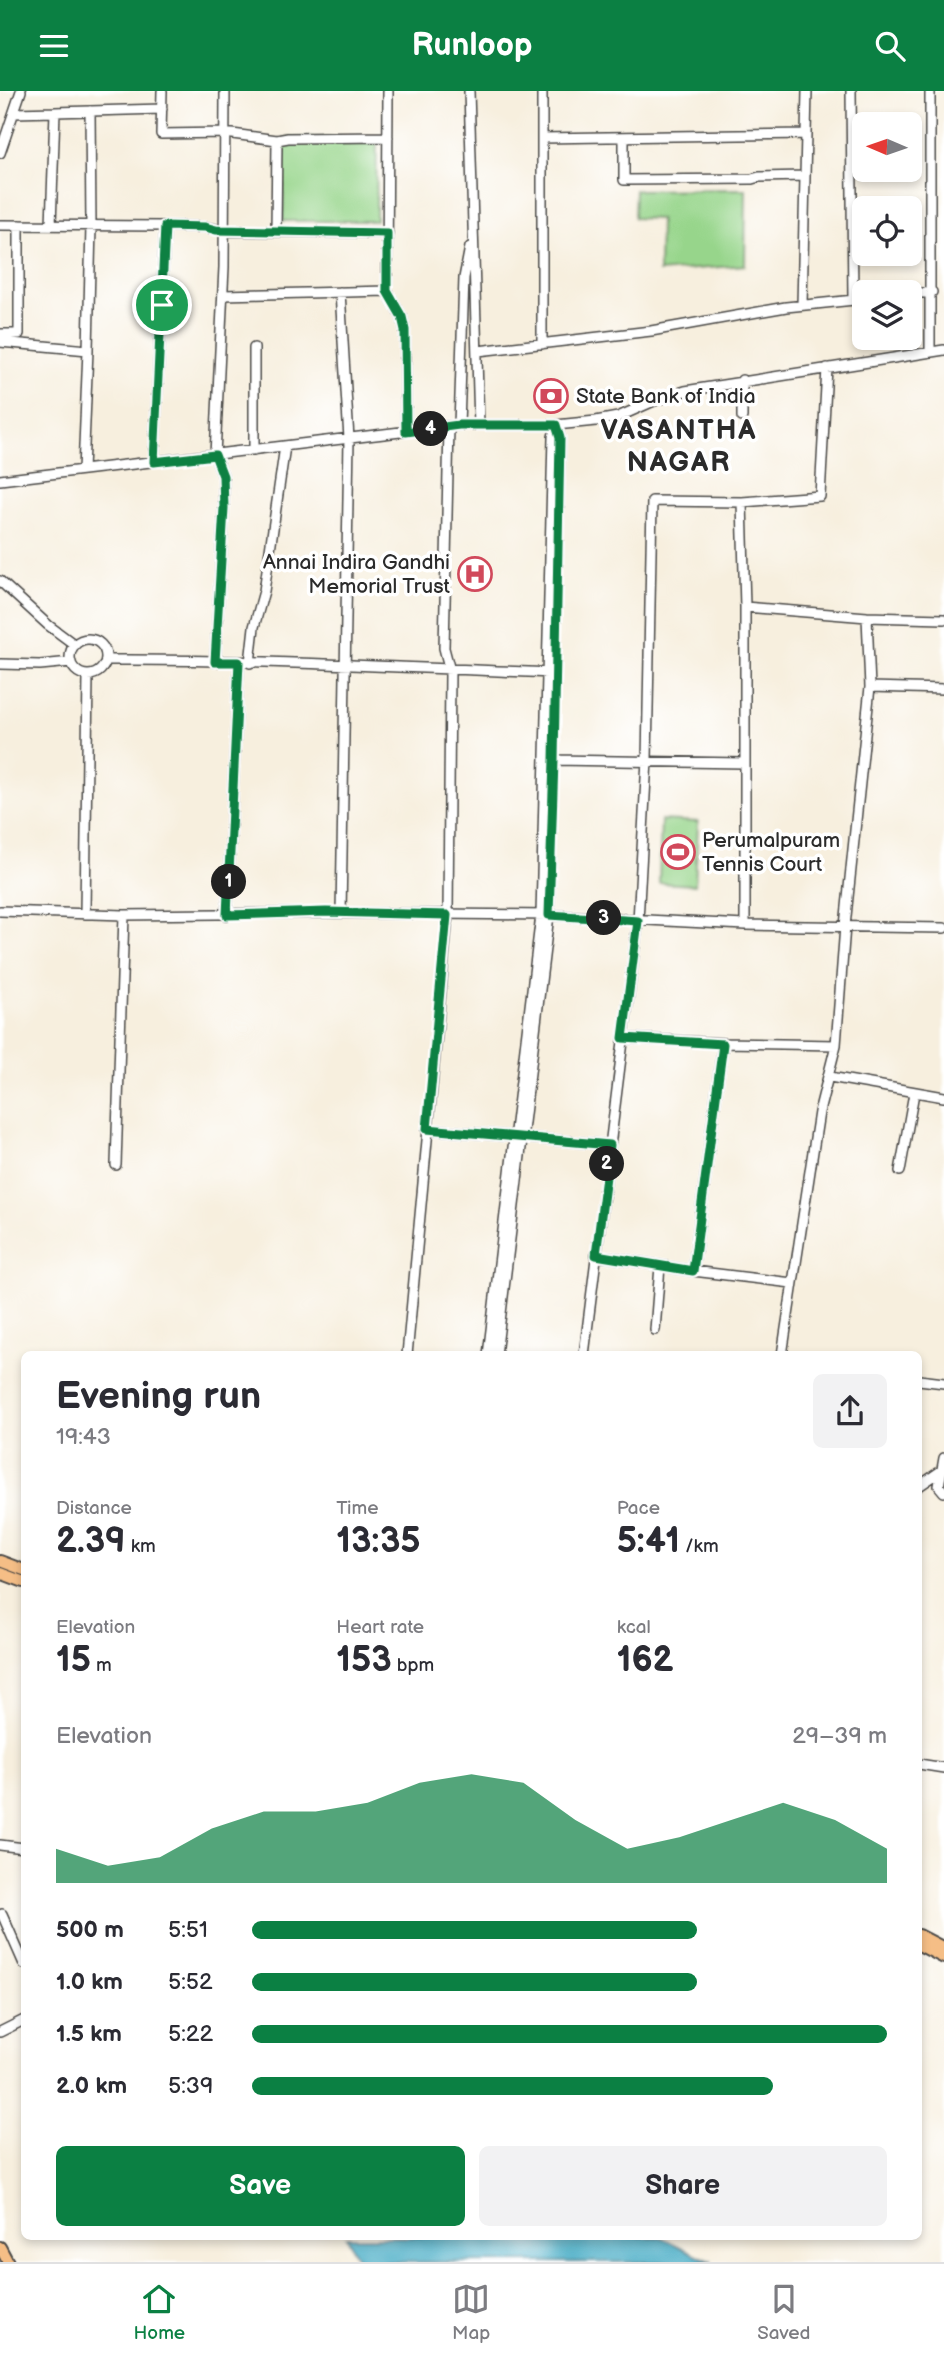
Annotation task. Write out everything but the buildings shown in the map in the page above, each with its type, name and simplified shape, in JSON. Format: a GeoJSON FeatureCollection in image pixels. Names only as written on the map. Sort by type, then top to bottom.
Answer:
{"type":"FeatureCollection","features":[{"type":"Feature","properties":{"kind":"main road"},"geometry":{"type":"LineString","coordinates":[[0,1561],[21,1569]]}},
{"type":"Feature","properties":{"kind":"main road"},"geometry":{"type":"LineString","coordinates":[[0,1573],[21,1581]]}},
{"type":"Feature","properties":{"kind":"main road"},"geometry":{"type":"LineString","coordinates":[[922,1937],[943,1953]]}},
{"type":"Feature","properties":{"kind":"main road"},"geometry":{"type":"LineString","coordinates":[[922,1946],[943,1953]]}},
{"type":"Feature","properties":{"kind":"main road"},"geometry":{"type":"LineString","coordinates":[[0,2248],[8,2262]]}},
{"type":"Feature","properties":{"kind":"street"},"geometry":{"type":"LineString","coordinates":[[0,153],[21,91]]}},
{"type":"Feature","properties":{"kind":"street"},"geometry":{"type":"LineString","coordinates":[[162,91],[161,134],[225,133],[277,140],[388,137]]}},
{"type":"Feature","properties":{"kind":"street"},"geometry":{"type":"LineString","coordinates":[[215,662],[224,508],[223,476],[215,455],[225,230],[225,91]]}},
{"type":"Feature","properties":{"kind":"street"},"geometry":{"type":"LineString","coordinates":[[388,91],[387,291],[402,317],[405,330],[406,432]]}},
{"type":"Feature","properties":{"kind":"street"},"geometry":{"type":"LineString","coordinates":[[469,91],[480,425]]}},
{"type":"Feature","properties":{"kind":"street"},"geometry":{"type":"LineString","coordinates":[[542,91],[542,344]]}},
{"type":"Feature","properties":{"kind":"street"},"geometry":{"type":"LineString","coordinates":[[802,305],[807,91]]}},
{"type":"Feature","properties":{"kind":"street"},"geometry":{"type":"LineString","coordinates":[[850,91],[853,280]]}},
{"type":"Feature","properties":{"kind":"street"},"geometry":{"type":"LineString","coordinates":[[930,91],[930,352]]}},
{"type":"Feature","properties":{"kind":"street"},"geometry":{"type":"LineString","coordinates":[[13,113],[162,109]]}},
{"type":"Feature","properties":{"kind":"street"},"geometry":{"type":"LineString","coordinates":[[83,470],[89,350],[90,111]]}},
{"type":"Feature","properties":{"kind":"street"},"geometry":{"type":"LineString","coordinates":[[51,225],[55,112]]}},
{"type":"Feature","properties":{"kind":"street"},"geometry":{"type":"LineString","coordinates":[[542,138],[806,134]]}},
{"type":"Feature","properties":{"kind":"street"},"geometry":{"type":"LineString","coordinates":[[624,137],[624,180],[805,176]]}},
{"type":"Feature","properties":{"kind":"street"},"geometry":{"type":"LineString","coordinates":[[276,230],[277,140]]}},
{"type":"Feature","properties":{"kind":"street"},"geometry":{"type":"LineString","coordinates":[[0,225],[165,226],[225,230],[387,233]]}},
{"type":"Feature","properties":{"kind":"street"},"geometry":{"type":"LineString","coordinates":[[0,334],[19,334],[19,225]]}},
{"type":"Feature","properties":{"kind":"street"},"geometry":{"type":"LineString","coordinates":[[154,462],[165,226]]}},
{"type":"Feature","properties":{"kind":"street"},"geometry":{"type":"LineString","coordinates":[[407,1351],[447,915],[450,671],[444,648],[464,278],[474,228]]}},
{"type":"Feature","properties":{"kind":"street"},"geometry":{"type":"LineString","coordinates":[[223,295],[387,291]]}},
{"type":"Feature","properties":{"kind":"street"},"geometry":{"type":"LineString","coordinates":[[340,292],[349,439],[341,913]]}},
{"type":"Feature","properties":{"kind":"street"},"geometry":{"type":"LineString","coordinates":[[922,293],[932,292]]}},
{"type":"Feature","properties":{"kind":"street"},"geometry":{"type":"LineString","coordinates":[[478,351],[651,331],[802,305],[852,300]]}},
{"type":"Feature","properties":{"kind":"street"},"geometry":{"type":"LineString","coordinates":[[0,342],[89,350]]}},
{"type":"Feature","properties":{"kind":"street"},"geometry":{"type":"LineString","coordinates":[[254,348],[254,450]]}},
{"type":"Feature","properties":{"kind":"street"},"geometry":{"type":"LineString","coordinates":[[0,480],[454,426],[556,425],[608,419],[675,394],[742,380],[944,350]]}},
{"type":"Feature","properties":{"kind":"street"},"geometry":{"type":"LineString","coordinates":[[584,1351],[638,921],[647,760],[652,501],[742,502],[820,496],[827,369]]}},
{"type":"Feature","properties":{"kind":"street"},"geometry":{"type":"LineString","coordinates":[[742,380],[742,417]]}},
{"type":"Feature","properties":{"kind":"street"},"geometry":{"type":"LineString","coordinates":[[545,915],[560,438],[556,425]]}},
{"type":"Feature","properties":{"kind":"street"},"geometry":{"type":"LineString","coordinates":[[250,663],[254,627],[264,591],[285,446]]}},
{"type":"Feature","properties":{"kind":"street"},"geometry":{"type":"LineString","coordinates":[[742,502],[745,607],[745,925]]}},
{"type":"Feature","properties":{"kind":"street"},"geometry":{"type":"LineString","coordinates":[[0,581],[48,625],[75,645]]}},
{"type":"Feature","properties":{"kind":"street"},"geometry":{"type":"LineString","coordinates":[[745,607],[867,617],[944,619]]}},
{"type":"Feature","properties":{"kind":"street"},"geometry":{"type":"LineString","coordinates":[[783,1351],[819,1112],[836,1045],[845,926],[870,687],[867,617]]}},
{"type":"Feature","properties":{"kind":"street"},"geometry":{"type":"LineString","coordinates":[[84,640],[98,642],[105,650],[106,660],[102,669],[88,675],[78,672],[71,662],[75,645],[84,640]]}},
{"type":"Feature","properties":{"kind":"street"},"geometry":{"type":"LineString","coordinates":[[106,660],[345,664],[450,671],[552,673]]}},
{"type":"Feature","properties":{"kind":"street"},"geometry":{"type":"LineString","coordinates":[[0,664],[40,665],[71,662]]}},
{"type":"Feature","properties":{"kind":"street"},"geometry":{"type":"LineString","coordinates":[[227,915],[239,662]]}},
{"type":"Feature","properties":{"kind":"street"},"geometry":{"type":"LineString","coordinates":[[489,1351],[545,915],[554,760],[552,673]]}},
{"type":"Feature","properties":{"kind":"street"},"geometry":{"type":"LineString","coordinates":[[85,915],[88,675]]}},
{"type":"Feature","properties":{"kind":"street"},"geometry":{"type":"LineString","coordinates":[[870,687],[944,689]]}},
{"type":"Feature","properties":{"kind":"street"},"geometry":{"type":"LineString","coordinates":[[554,760],[744,763]]}},
{"type":"Feature","properties":{"kind":"street"},"geometry":{"type":"LineString","coordinates":[[0,911],[85,915],[545,915],[745,925],[944,928]]}},
{"type":"Feature","properties":{"kind":"street"},"geometry":{"type":"LineString","coordinates":[[116,1165],[124,915]]}},
{"type":"Feature","properties":{"kind":"street"},"geometry":{"type":"LineString","coordinates":[[623,1038],[723,1044],[836,1045]]}},
{"type":"Feature","properties":{"kind":"street"},"geometry":{"type":"LineString","coordinates":[[693,1271],[723,1044]]}},
{"type":"Feature","properties":{"kind":"street"},"geometry":{"type":"LineString","coordinates":[[830,1077],[944,1097]]}},
{"type":"Feature","properties":{"kind":"street"},"geometry":{"type":"LineString","coordinates":[[900,1171],[914,1093]]}},
{"type":"Feature","properties":{"kind":"street"},"geometry":{"type":"LineString","coordinates":[[427,1129],[610,1145]]}},
{"type":"Feature","properties":{"kind":"street"},"geometry":{"type":"LineString","coordinates":[[496,1351],[518,1137]]}},
{"type":"Feature","properties":{"kind":"street"},"geometry":{"type":"LineString","coordinates":[[596,1255],[693,1271],[792,1283]]}},
{"type":"Feature","properties":{"kind":"street"},"geometry":{"type":"LineString","coordinates":[[656,1330],[660,1266]]}},
{"type":"Feature","properties":{"kind":"street"},"geometry":{"type":"LineString","coordinates":[[922,1380],[944,1384]]}},
{"type":"Feature","properties":{"kind":"street"},"geometry":{"type":"LineString","coordinates":[[944,1458],[939,1486],[944,1492]]}},
{"type":"Feature","properties":{"kind":"street"},"geometry":{"type":"LineString","coordinates":[[922,1484],[941,1471]]}},
{"type":"Feature","properties":{"kind":"street"},"geometry":{"type":"LineString","coordinates":[[922,1764],[944,1768]]}},
{"type":"Feature","properties":{"kind":"street"},"geometry":{"type":"LineString","coordinates":[[0,1845],[21,1848]]}},
{"type":"Feature","properties":{"kind":"street"},"geometry":{"type":"LineString","coordinates":[[2,1914],[21,1957]]}},
{"type":"Feature","properties":{"kind":"street"},"geometry":{"type":"LineString","coordinates":[[0,2032],[21,2022]]}},
{"type":"Feature","properties":{"kind":"green space"},"geometry":{"type":"Polygon","coordinates":[[[284,138],[377,138],[376,221],[283,221],[284,138]]]}},
{"type":"Feature","properties":{"kind":"green space"},"geometry":{"type":"Polygon","coordinates":[[[746,189],[745,265],[659,272],[660,219],[634,218],[635,190],[746,189]]]}},
{"type":"Feature","properties":{"kind":"green space","name":"Perumalpuram Tennis Court"},"geometry":{"type":"Polygon","coordinates":[[[661,820],[698,822],[695,885],[659,883],[661,820]]]}},
{"type":"Feature","properties":{"kind":"water"},"geometry":{"type":"Polygon","coordinates":[[[348,2240],[666,2240],[712,2262],[359,2262],[348,2240]]]}},
{"type":"Feature","properties":{"kind":"place","name":"State Bank of India"},"geometry":{"type":"Point","coordinates":[551,396]}},
{"type":"Feature","properties":{"kind":"place","name":"Annai Indira Gandhi Memorial Trust"},"geometry":{"type":"Point","coordinates":[475,574]}},
{"type":"Feature","properties":{"kind":"place","name":"Perumalpuram Tennis Court"},"geometry":{"type":"Point","coordinates":[678,852]}},
{"type":"Feature","properties":{"kind":"district","name":"VASANTHA NAGAR"},"geometry":{"type":"Point","coordinates":[679,446]}},
{"type":"Feature","properties":{"kind":"route"},"geometry":{"type":"LineString","coordinates":[[165,226],[205,227],[216,230],[387,233],[387,291],[402,317],[405,330],[406,432],[459,425],[556,425],[560,438],[549,915],[638,921],[623,1038],[723,1044],[693,1271],[596,1255],[610,1145],[427,1129],[447,915],[326,912],[227,915],[239,662],[215,662],[224,508],[223,476],[215,455],[154,462],[162,305],[165,226]]}}]}
